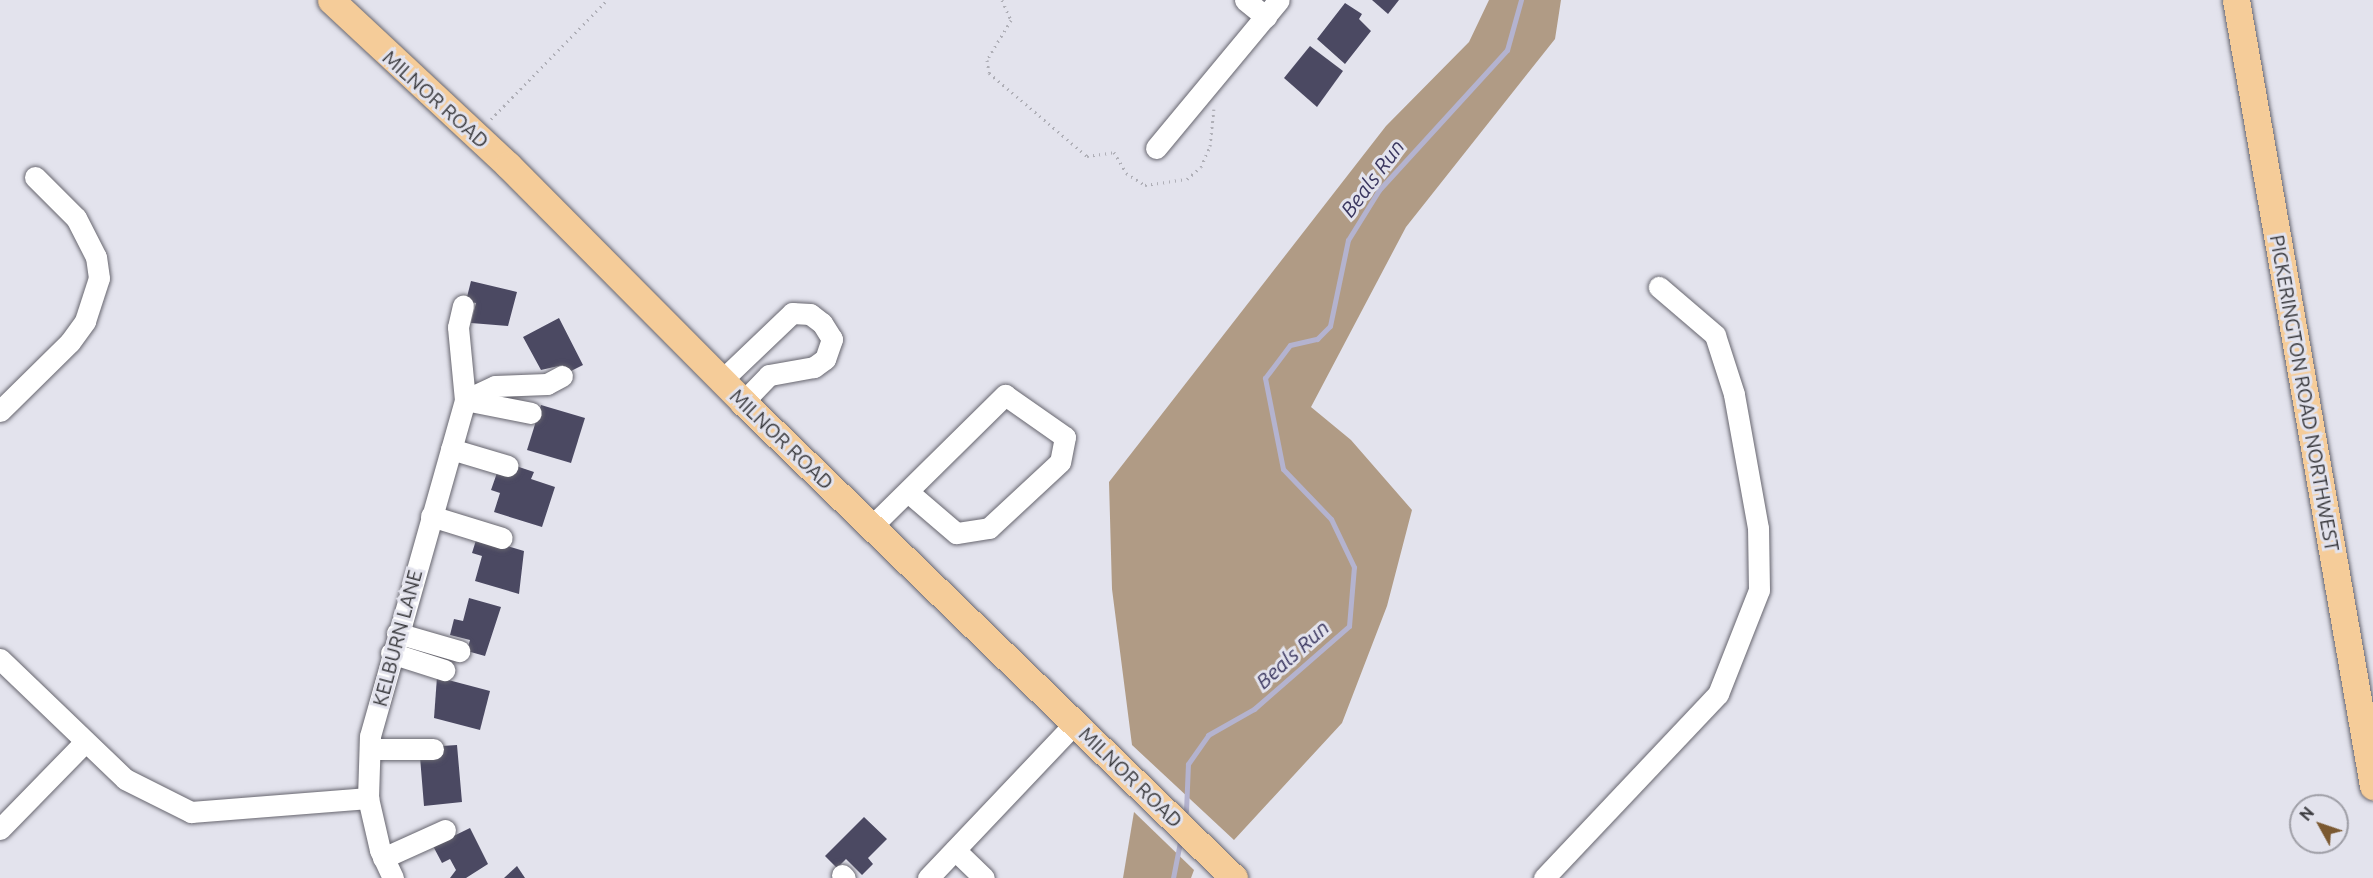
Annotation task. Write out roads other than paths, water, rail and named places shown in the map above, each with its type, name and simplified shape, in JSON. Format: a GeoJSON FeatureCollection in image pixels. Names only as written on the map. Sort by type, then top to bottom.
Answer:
{"type":"FeatureCollection","features":[{"type":"Feature","properties":{"kind":"main road","name":"MILNOR ROAD"},"geometry":{"type":"LineString","coordinates":[[331,0],[508,165],[743,402],[1234,878]]}},
{"type":"Feature","properties":{"kind":"main road","name":"PICKERINGTON ROAD NORTHWEST"},"geometry":{"type":"LineString","coordinates":[[2236,0],[2373,786]]}},
{"type":"Feature","properties":{"kind":"street"},"geometry":{"type":"LineString","coordinates":[[1245,0],[1266,17]]}},
{"type":"Feature","properties":{"kind":"street"},"geometry":{"type":"LineString","coordinates":[[1156,148],[1280,0]]}},
{"type":"Feature","properties":{"kind":"street"},"geometry":{"type":"LineString","coordinates":[[0,411],[70,342],[85,321],[99,278],[96,257],[76,218],[35,177]]}},
{"type":"Feature","properties":{"kind":"street"},"geometry":{"type":"LineString","coordinates":[[1544,878],[1718,694],[1760,590],[1758,528],[1734,394],[1715,335],[1659,287]]}},
{"type":"Feature","properties":{"kind":"street"},"geometry":{"type":"LineString","coordinates":[[463,306],[458,327],[465,400]]}},
{"type":"Feature","properties":{"kind":"street"},"geometry":{"type":"LineString","coordinates":[[722,380],[792,313],[810,314],[822,323],[832,339],[825,359],[814,368],[769,375],[743,402]]}},
{"type":"Feature","properties":{"kind":"street"},"geometry":{"type":"LineString","coordinates":[[465,400],[495,386],[547,384],[562,376]]}},
{"type":"Feature","properties":{"kind":"street"},"geometry":{"type":"LineString","coordinates":[[872,526],[1005,395],[1065,437],[1060,462],[989,528],[956,533],[908,492]]}},
{"type":"Feature","properties":{"kind":"street"},"geometry":{"type":"LineString","coordinates":[[465,400],[531,413]]}},
{"type":"Feature","properties":{"kind":"street","name":"KELBURN LANE"},"geometry":{"type":"LineString","coordinates":[[393,878],[383,858],[368,798],[370,749],[394,643],[465,400]]}},
{"type":"Feature","properties":{"kind":"street"},"geometry":{"type":"LineString","coordinates":[[451,448],[508,466]]}},
{"type":"Feature","properties":{"kind":"street"},"geometry":{"type":"LineString","coordinates":[[431,516],[502,538]]}},
{"type":"Feature","properties":{"kind":"street"},"geometry":{"type":"LineString","coordinates":[[394,643],[459,651]]}},
{"type":"Feature","properties":{"kind":"street"},"geometry":{"type":"LineString","coordinates":[[394,643],[444,670]]}},
{"type":"Feature","properties":{"kind":"street"},"geometry":{"type":"LineString","coordinates":[[0,659],[125,779],[191,812],[368,798]]}},
{"type":"Feature","properties":{"kind":"street"},"geometry":{"type":"LineString","coordinates":[[928,878],[1075,723]]}},
{"type":"Feature","properties":{"kind":"street"},"geometry":{"type":"LineString","coordinates":[[0,829],[85,742]]}},
{"type":"Feature","properties":{"kind":"street"},"geometry":{"type":"LineString","coordinates":[[370,749],[433,749]]}},
{"type":"Feature","properties":{"kind":"street"},"geometry":{"type":"LineString","coordinates":[[383,858],[445,831]]}},
{"type":"Feature","properties":{"kind":"street"},"geometry":{"type":"LineString","coordinates":[[955,850],[984,878]]}},
{"type":"Feature","properties":{"kind":"waterway","name":"Beals Run"},"geometry":{"type":"LineString","coordinates":[[1186,811],[1188,764],[1208,735],[1254,709],[1349,626],[1354,567],[1331,519],[1283,469],[1265,378],[1290,345],[1317,339],[1330,326],[1348,240],[1379,190],[1507,50],[1521,0]]}},
{"type":"Feature","properties":{"kind":"waterway","name":"Beals Run"},"geometry":{"type":"LineString","coordinates":[[1173,878],[1180,841]]}}]}
